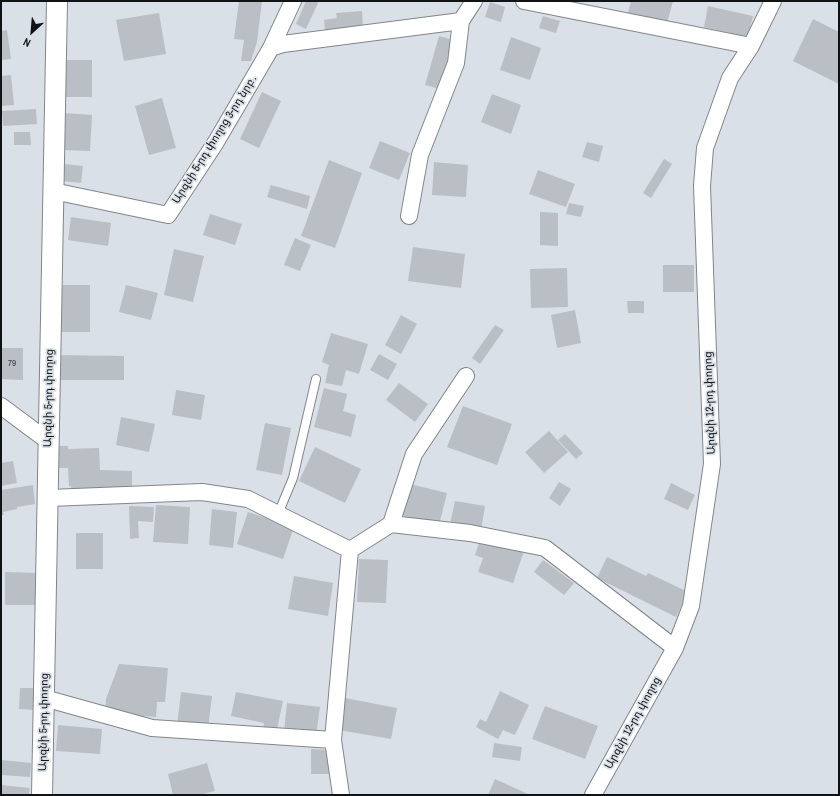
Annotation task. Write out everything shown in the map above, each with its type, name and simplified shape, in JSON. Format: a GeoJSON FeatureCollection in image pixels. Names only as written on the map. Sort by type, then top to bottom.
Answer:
{"type":"FeatureCollection","features":[{"type":"Feature","properties":{"kind":"street","name":"Արզնի 5-րդ փողոց"},"geometry":{"type":"LineString","coordinates":[[42,795],[49,498],[48,441],[57,1]]}},
{"type":"Feature","properties":{"kind":"street","name":"Արզնի 5-րդ փողոց 3-րդ նրբ․"},"geometry":{"type":"LineString","coordinates":[[53,191],[168,215],[216,142],[271,48],[293,1]]}},
{"type":"Feature","properties":{"kind":"street"},"geometry":{"type":"LineString","coordinates":[[409,216],[420,155],[456,63],[461,21],[474,1]]}},
{"type":"Feature","properties":{"kind":"street"},"geometry":{"type":"LineString","coordinates":[[524,1],[751,46]]}},
{"type":"Feature","properties":{"kind":"street","name":"Արզնի 12-րդ փողոց"},"geometry":{"type":"LineString","coordinates":[[593,795],[675,648],[691,606],[712,464],[702,186],[705,148],[730,78],[751,46],[773,1]]}},
{"type":"Feature","properties":{"kind":"street"},"geometry":{"type":"LineString","coordinates":[[271,48],[283,44],[461,21]]}},
{"type":"Feature","properties":{"kind":"street"},"geometry":{"type":"LineString","coordinates":[[391,524],[414,454],[466,376]]}},
{"type":"Feature","properties":{"kind":"street"},"geometry":{"type":"LineString","coordinates":[[1,406],[48,441]]}},
{"type":"Feature","properties":{"kind":"street"},"geometry":{"type":"LineString","coordinates":[[49,498],[202,492],[248,499],[350,550]]}},
{"type":"Feature","properties":{"kind":"street"},"geometry":{"type":"LineString","coordinates":[[350,550],[391,524],[470,533],[545,548],[675,648]]}},
{"type":"Feature","properties":{"kind":"street"},"geometry":{"type":"LineString","coordinates":[[341,795],[333,740],[350,550]]}},
{"type":"Feature","properties":{"kind":"street"},"geometry":{"type":"LineString","coordinates":[[44,698],[152,728],[333,740]]}},
{"type":"Feature","properties":{"kind":"lane"},"geometry":{"type":"LineString","coordinates":[[278,514],[293,478],[316,380]]}},
{"type":"Feature","properties":{"kind":"building"},"geometry":{"type":"Polygon","coordinates":[[[239,1],[262,1],[257,42],[251,61],[241,61],[244,40],[234,39],[239,1]]]}},
{"type":"Feature","properties":{"kind":"building"},"geometry":{"type":"Polygon","coordinates":[[[306,1],[319,1],[306,29],[296,24],[306,1]]]}},
{"type":"Feature","properties":{"kind":"building"},"geometry":{"type":"Polygon","coordinates":[[[631,1],[673,1],[667,23],[628,13],[631,1]]]}},
{"type":"Feature","properties":{"kind":"building"},"geometry":{"type":"Polygon","coordinates":[[[490,2],[505,7],[501,22],[485,17],[490,2]]]}},
{"type":"Feature","properties":{"kind":"building"},"geometry":{"type":"Polygon","coordinates":[[[708,6],[753,16],[748,37],[704,27],[708,6]]]}},
{"type":"Feature","properties":{"kind":"building"},"geometry":{"type":"Polygon","coordinates":[[[362,11],[363,28],[325,31],[324,20],[337,18],[336,13],[362,11]]]}},
{"type":"Feature","properties":{"kind":"building"},"geometry":{"type":"Polygon","coordinates":[[[159,13],[166,54],[124,61],[116,20],[159,13]]]}},
{"type":"Feature","properties":{"kind":"building"},"geometry":{"type":"Polygon","coordinates":[[[543,16],[560,21],[556,33],[539,28],[543,16]]]}},
{"type":"Feature","properties":{"kind":"building"},"geometry":{"type":"Polygon","coordinates":[[[813,19],[839,32],[839,84],[793,61],[813,19]]]}},
{"type":"Feature","properties":{"kind":"building"},"geometry":{"type":"Polygon","coordinates":[[[7,30],[11,59],[1,60],[1,31],[7,30]]]}},
{"type":"Feature","properties":{"kind":"building"},"geometry":{"type":"Polygon","coordinates":[[[439,36],[453,40],[440,89],[425,85],[439,36]]]}},
{"type":"Feature","properties":{"kind":"building"},"geometry":{"type":"Polygon","coordinates":[[[511,37],[541,48],[530,80],[500,70],[511,37]]]}},
{"type":"Feature","properties":{"kind":"building"},"geometry":{"type":"Polygon","coordinates":[[[65,60],[92,60],[92,97],[65,97],[65,60]]]}},
{"type":"Feature","properties":{"kind":"building"},"geometry":{"type":"Polygon","coordinates":[[[11,75],[14,105],[1,106],[1,76],[11,75]]]}},
{"type":"Feature","properties":{"kind":"building"},"geometry":{"type":"Polygon","coordinates":[[[262,92],[281,101],[259,148],[240,139],[262,92]]]}},
{"type":"Feature","properties":{"kind":"building"},"geometry":{"type":"Polygon","coordinates":[[[492,94],[521,105],[511,134],[481,122],[492,94]]]}},
{"type":"Feature","properties":{"kind":"building"},"geometry":{"type":"Polygon","coordinates":[[[162,98],[176,148],[149,155],[135,106],[162,98]]]}},
{"type":"Feature","properties":{"kind":"building"},"geometry":{"type":"Polygon","coordinates":[[[36,109],[37,124],[3,126],[2,111],[36,109]]]}},
{"type":"Feature","properties":{"kind":"building"},"geometry":{"type":"Polygon","coordinates":[[[63,113],[92,115],[90,151],[61,150],[63,113]]]}},
{"type":"Feature","properties":{"kind":"building"},"geometry":{"type":"Polygon","coordinates":[[[14,132],[30,132],[31,145],[14,145],[14,132]]]}},
{"type":"Feature","properties":{"kind":"building"},"geometry":{"type":"Polygon","coordinates":[[[380,141],[410,153],[399,180],[369,168],[380,141]]]}},
{"type":"Feature","properties":{"kind":"building"},"geometry":{"type":"Polygon","coordinates":[[[587,142],[603,146],[599,162],[582,157],[587,142]]]}},
{"type":"Feature","properties":{"kind":"building"},"geometry":{"type":"Polygon","coordinates":[[[664,159],[672,164],[651,198],[643,193],[664,159]]]}},
{"type":"Feature","properties":{"kind":"building"},"geometry":{"type":"Polygon","coordinates":[[[329,160],[362,173],[335,248],[301,236],[329,160]]]}},
{"type":"Feature","properties":{"kind":"building"},"geometry":{"type":"Polygon","coordinates":[[[434,162],[468,165],[466,197],[432,195],[434,162]]]}},
{"type":"Feature","properties":{"kind":"building"},"geometry":{"type":"Polygon","coordinates":[[[64,164],[83,166],[81,183],[62,181],[64,164]]]}},
{"type":"Feature","properties":{"kind":"building"},"geometry":{"type":"Polygon","coordinates":[[[538,170],[575,184],[566,207],[529,194],[538,170]]]}},
{"type":"Feature","properties":{"kind":"building"},"geometry":{"type":"Polygon","coordinates":[[[271,185],[310,196],[307,209],[267,197],[271,185]]]}},
{"type":"Feature","properties":{"kind":"building"},"geometry":{"type":"Polygon","coordinates":[[[569,203],[584,206],[581,217],[566,214],[569,203]]]}},
{"type":"Feature","properties":{"kind":"building"},"geometry":{"type":"Polygon","coordinates":[[[540,212],[558,213],[558,246],[540,245],[540,212]]]}},
{"type":"Feature","properties":{"kind":"building"},"geometry":{"type":"Polygon","coordinates":[[[210,214],[242,224],[235,245],[203,235],[210,214]]]}},
{"type":"Feature","properties":{"kind":"building"},"geometry":{"type":"Polygon","coordinates":[[[71,217],[111,223],[108,246],[68,240],[71,217]]]}},
{"type":"Feature","properties":{"kind":"building"},"geometry":{"type":"Polygon","coordinates":[[[295,238],[311,245],[300,271],[284,265],[295,238]]]}},
{"type":"Feature","properties":{"kind":"building"},"geometry":{"type":"Polygon","coordinates":[[[413,247],[465,254],[461,288],[408,281],[413,247]]]}},
{"type":"Feature","properties":{"kind":"building"},"geometry":{"type":"Polygon","coordinates":[[[174,249],[204,256],[193,302],[164,295],[174,249]]]}},
{"type":"Feature","properties":{"kind":"building"},"geometry":{"type":"Polygon","coordinates":[[[663,265],[694,265],[694,292],[663,292],[663,265]]]}},
{"type":"Feature","properties":{"kind":"building"},"geometry":{"type":"Polygon","coordinates":[[[567,268],[568,307],[531,308],[530,269],[567,268]]]}},
{"type":"Feature","properties":{"kind":"building"},"geometry":{"type":"Polygon","coordinates":[[[57,285],[90,285],[90,332],[57,332],[57,285]]]}},
{"type":"Feature","properties":{"kind":"building"},"geometry":{"type":"Polygon","coordinates":[[[126,285],[158,293],[151,320],[119,312],[126,285]]]}},
{"type":"Feature","properties":{"kind":"building"},"geometry":{"type":"Polygon","coordinates":[[[627,301],[644,301],[644,313],[628,313],[627,301]]]}},
{"type":"Feature","properties":{"kind":"building"},"geometry":{"type":"Polygon","coordinates":[[[575,310],[581,343],[557,348],[551,315],[575,310]]]}},
{"type":"Feature","properties":{"kind":"building"},"geometry":{"type":"Polygon","coordinates":[[[401,315],[417,324],[401,354],[385,345],[401,315]]]}},
{"type":"Feature","properties":{"kind":"building"},"geometry":{"type":"Polygon","coordinates":[[[495,325],[504,330],[480,364],[472,358],[495,325]]]}},
{"type":"Feature","properties":{"kind":"building"},"geometry":{"type":"Polygon","coordinates":[[[331,333],[368,344],[359,374],[346,370],[342,386],[325,383],[329,365],[322,362],[331,333]]]}},
{"type":"Feature","properties":{"kind":"building"},"geometry":{"type":"Polygon","coordinates":[[[1,348],[23,348],[23,380],[1,379],[1,348]]]}},
{"type":"Feature","properties":{"kind":"building"},"geometry":{"type":"Polygon","coordinates":[[[379,354],[397,364],[388,380],[370,370],[379,354]]]}},
{"type":"Feature","properties":{"kind":"building"},"geometry":{"type":"Polygon","coordinates":[[[55,355],[124,356],[124,380],[55,380],[55,355]]]}},
{"type":"Feature","properties":{"kind":"building"},"geometry":{"type":"Polygon","coordinates":[[[399,383],[428,404],[415,422],[386,400],[399,383]]]}},
{"type":"Feature","properties":{"kind":"building"},"geometry":{"type":"Polygon","coordinates":[[[324,388],[347,394],[343,411],[356,415],[351,437],[314,427],[324,388]]]}},
{"type":"Feature","properties":{"kind":"building"},"geometry":{"type":"Polygon","coordinates":[[[176,390],[205,395],[201,420],[172,415],[176,390]]]}},
{"type":"Feature","properties":{"kind":"building"},"geometry":{"type":"Polygon","coordinates":[[[463,406],[512,424],[497,465],[447,447],[463,406]]]}},
{"type":"Feature","properties":{"kind":"building"},"geometry":{"type":"Polygon","coordinates":[[[121,417],[155,424],[149,452],[116,445],[121,417]]]}},
{"type":"Feature","properties":{"kind":"building"},"geometry":{"type":"Polygon","coordinates":[[[265,423],[291,428],[282,475],[256,470],[265,423]]]}},
{"type":"Feature","properties":{"kind":"building"},"geometry":{"type":"Polygon","coordinates":[[[549,431],[568,452],[544,473],[525,452],[549,431]]]}},
{"type":"Feature","properties":{"kind":"building"},"geometry":{"type":"Polygon","coordinates":[[[565,434],[583,453],[576,459],[558,440],[565,434]]]}},
{"type":"Feature","properties":{"kind":"building"},"geometry":{"type":"Polygon","coordinates":[[[56,446],[68,446],[68,449],[99,448],[100,470],[132,471],[132,492],[71,492],[71,486],[69,486],[68,468],[56,468],[56,446]]]}},
{"type":"Feature","properties":{"kind":"building"},"geometry":{"type":"Polygon","coordinates":[[[315,447],[361,469],[345,503],[299,481],[315,447]]]}},
{"type":"Feature","properties":{"kind":"building"},"geometry":{"type":"Polygon","coordinates":[[[13,461],[17,483],[1,486],[1,463],[13,461]]]}},
{"type":"Feature","properties":{"kind":"building"},"geometry":{"type":"Polygon","coordinates":[[[559,482],[571,489],[560,506],[549,498],[559,482]]]}},
{"type":"Feature","properties":{"kind":"building"},"geometry":{"type":"Polygon","coordinates":[[[671,483],[695,495],[688,510],[664,499],[671,483]]]}},
{"type":"Feature","properties":{"kind":"building"},"geometry":{"type":"Polygon","coordinates":[[[410,484],[447,493],[439,525],[402,516],[410,484]]]}},
{"type":"Feature","properties":{"kind":"building"},"geometry":{"type":"Polygon","coordinates":[[[33,485],[35,504],[17,507],[17,509],[3,512],[4,515],[1,515],[1,490],[33,485]]]}},
{"type":"Feature","properties":{"kind":"building"},"geometry":{"type":"Polygon","coordinates":[[[455,501],[485,506],[481,530],[450,524],[455,501]]]}},
{"type":"Feature","properties":{"kind":"building"},"geometry":{"type":"Polygon","coordinates":[[[156,505],[190,507],[188,544],[153,542],[156,505]]]}},
{"type":"Feature","properties":{"kind":"building"},"geometry":{"type":"Polygon","coordinates":[[[129,506],[154,507],[153,522],[138,521],[139,538],[130,539],[129,506]]]}},
{"type":"Feature","properties":{"kind":"building"},"geometry":{"type":"Polygon","coordinates":[[[212,509],[237,512],[233,548],[209,545],[212,509]]]}},
{"type":"Feature","properties":{"kind":"building"},"geometry":{"type":"Polygon","coordinates":[[[248,512],[294,527],[283,559],[237,544],[248,512]]]}},
{"type":"Feature","properties":{"kind":"building"},"geometry":{"type":"Polygon","coordinates":[[[76,533],[103,533],[103,569],[76,569],[76,533]]]}},
{"type":"Feature","properties":{"kind":"building"},"geometry":{"type":"Polygon","coordinates":[[[481,537],[524,551],[513,583],[478,572],[483,558],[475,555],[481,537]]]}},
{"type":"Feature","properties":{"kind":"building"},"geometry":{"type":"Polygon","coordinates":[[[607,557],[646,576],[648,573],[688,592],[676,617],[597,578],[607,557]]]}},
{"type":"Feature","properties":{"kind":"building"},"geometry":{"type":"Polygon","coordinates":[[[359,559],[388,560],[386,603],[357,602],[359,559]]]}},
{"type":"Feature","properties":{"kind":"building"},"geometry":{"type":"Polygon","coordinates":[[[543,560],[574,583],[564,595],[534,572],[543,560]]]}},
{"type":"Feature","properties":{"kind":"building"},"geometry":{"type":"Polygon","coordinates":[[[5,572],[39,573],[39,605],[5,605],[5,572]]]}},
{"type":"Feature","properties":{"kind":"building"},"geometry":{"type":"Polygon","coordinates":[[[294,576],[333,583],[328,616],[288,609],[294,576]]]}},
{"type":"Feature","properties":{"kind":"building"},"geometry":{"type":"Polygon","coordinates":[[[119,664],[168,668],[165,702],[157,702],[156,717],[105,713],[106,699],[119,664]]]}},
{"type":"Feature","properties":{"kind":"building"},"geometry":{"type":"Polygon","coordinates":[[[20,688],[35,688],[34,710],[19,709],[20,688]]]}},
{"type":"Feature","properties":{"kind":"building"},"geometry":{"type":"Polygon","coordinates":[[[500,691],[529,705],[515,735],[503,730],[498,739],[476,727],[480,719],[486,722],[500,691]]]}},
{"type":"Feature","properties":{"kind":"building"},"geometry":{"type":"Polygon","coordinates":[[[181,692],[212,696],[208,729],[177,725],[181,692]]]}},
{"type":"Feature","properties":{"kind":"building"},"geometry":{"type":"Polygon","coordinates":[[[236,692],[283,701],[276,734],[263,732],[264,723],[231,716],[236,692]]]}},
{"type":"Feature","properties":{"kind":"building"},"geometry":{"type":"Polygon","coordinates":[[[345,698],[397,708],[391,739],[339,730],[345,698]]]}},
{"type":"Feature","properties":{"kind":"building"},"geometry":{"type":"Polygon","coordinates":[[[287,703],[320,707],[316,736],[284,732],[287,703]]]}},
{"type":"Feature","properties":{"kind":"building"},"geometry":{"type":"Polygon","coordinates":[[[545,706],[598,726],[585,759],[532,739],[545,706]]]}},
{"type":"Feature","properties":{"kind":"building"},"geometry":{"type":"Polygon","coordinates":[[[58,725],[102,729],[100,754],[56,751],[58,725]]]}},
{"type":"Feature","properties":{"kind":"building"},"geometry":{"type":"Polygon","coordinates":[[[494,743],[522,747],[520,761],[492,757],[494,743]]]}},
{"type":"Feature","properties":{"kind":"building"},"geometry":{"type":"Polygon","coordinates":[[[311,749],[330,750],[330,774],[311,774],[311,749]]]}},
{"type":"Feature","properties":{"kind":"building"},"geometry":{"type":"Polygon","coordinates":[[[1,760],[31,763],[30,777],[1,775],[1,760]]]}},
{"type":"Feature","properties":{"kind":"building"},"geometry":{"type":"Polygon","coordinates":[[[207,763],[215,791],[200,795],[173,795],[168,774],[207,763]]]}},
{"type":"Feature","properties":{"kind":"building"},"geometry":{"type":"Polygon","coordinates":[[[495,779],[530,795],[488,795],[495,779]]]}},
{"type":"Feature","properties":{"kind":"building"},"geometry":{"type":"Polygon","coordinates":[[[1,785],[30,788],[29,795],[1,795],[1,785]]]}}]}
